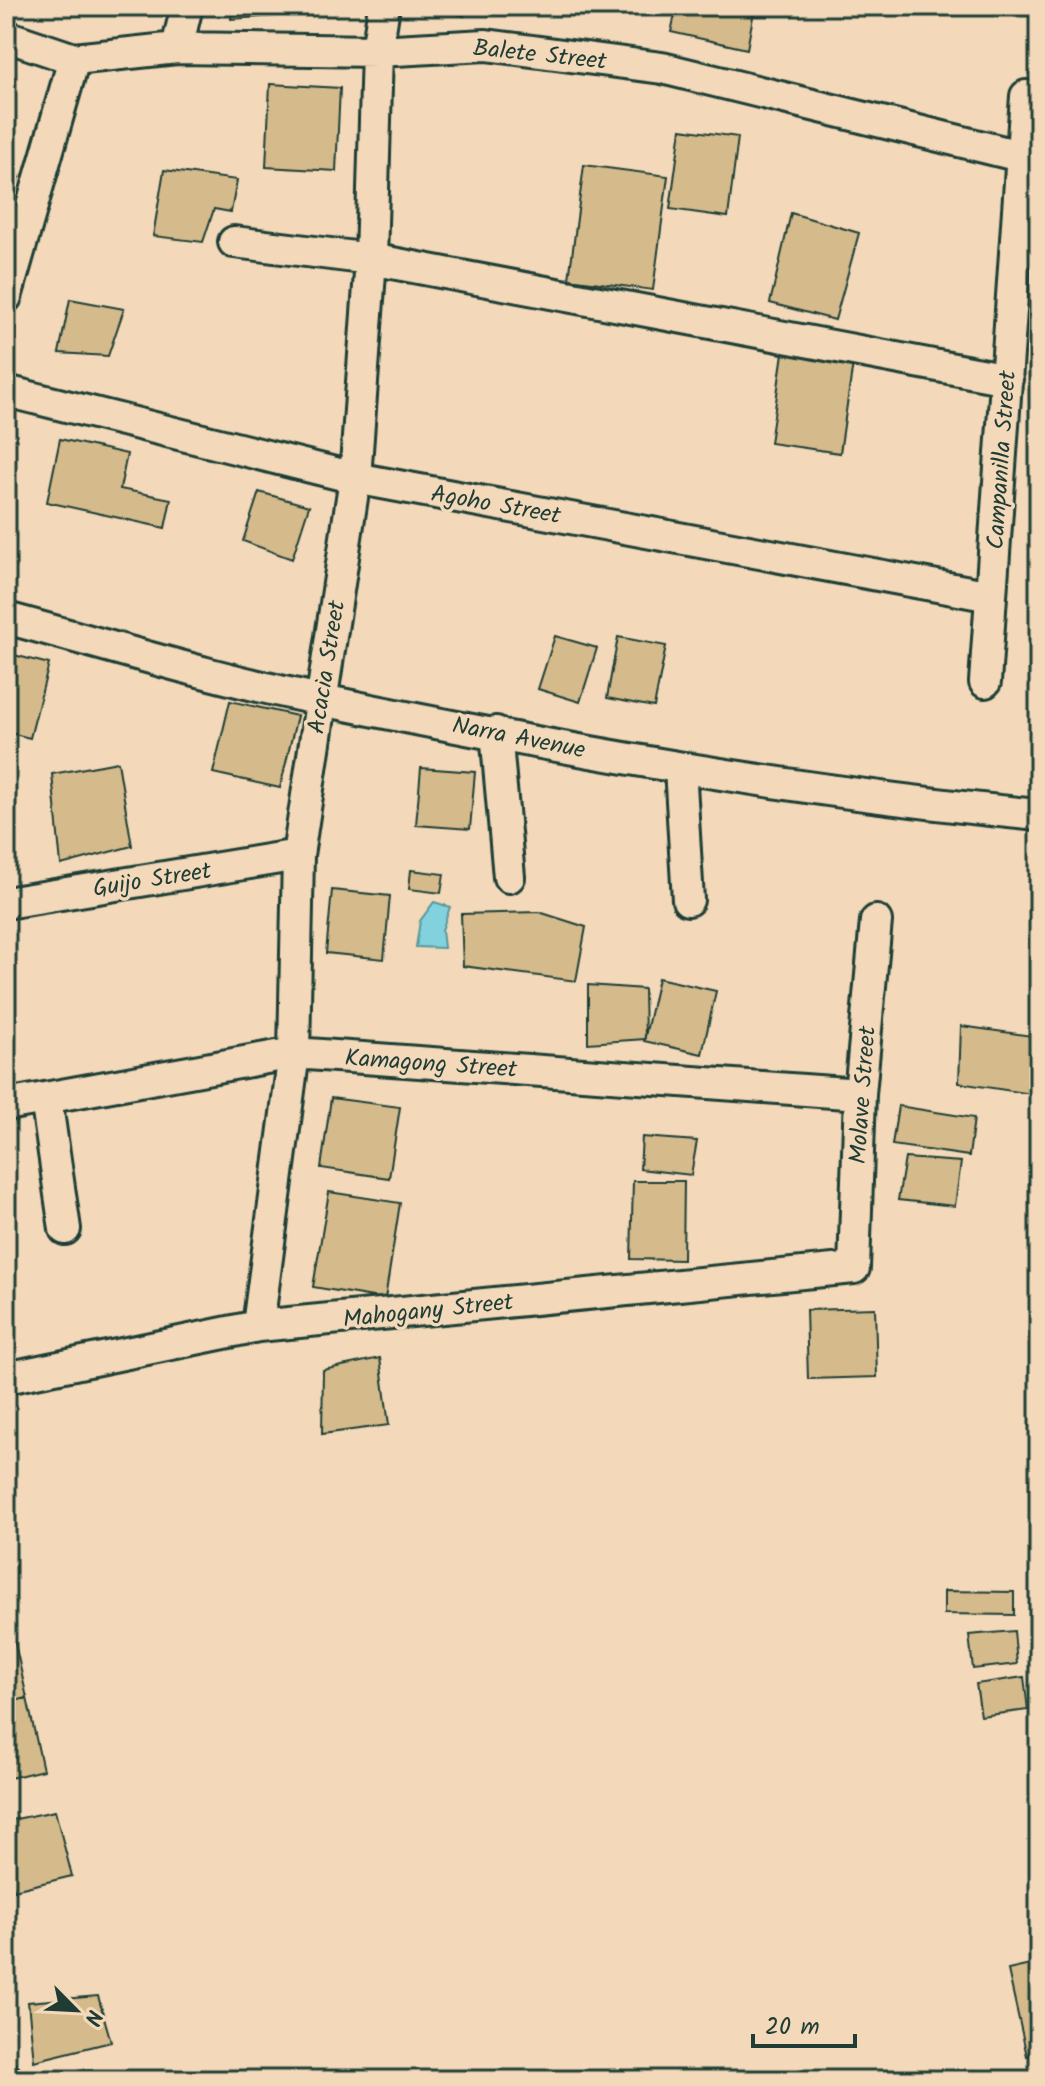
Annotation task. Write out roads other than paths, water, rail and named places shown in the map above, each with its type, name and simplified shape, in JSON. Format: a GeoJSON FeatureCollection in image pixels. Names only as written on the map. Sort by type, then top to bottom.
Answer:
{"type":"FeatureCollection","features":[{"type":"Feature","properties":{"kind":"street"},"geometry":{"type":"LineString","coordinates":[[177,48],[187,6]]}},
{"type":"Feature","properties":{"kind":"street","name":"Acacia Street"},"geometry":{"type":"LineString","coordinates":[[258,1326],[294,1053],[298,855],[355,478],[371,259],[377,51],[384,6]]}},
{"type":"Feature","properties":{"kind":"street","name":"Balete Street"},"geometry":{"type":"LineString","coordinates":[[6,36],[74,59],[177,48],[377,51],[486,45],[662,68],[1020,156]]}},
{"type":"Feature","properties":{"kind":"street"},"geometry":{"type":"LineString","coordinates":[[6,297],[74,59]]}},
{"type":"Feature","properties":{"kind":"street","name":"Campanilla Street"},"geometry":{"type":"LineString","coordinates":[[985,682],[1026,96]]}},
{"type":"Feature","properties":{"kind":"street"},"geometry":{"type":"LineString","coordinates":[[234,242],[371,259],[1007,379]]}},
{"type":"Feature","properties":{"kind":"street","name":"Agoho Street"},"geometry":{"type":"LineString","coordinates":[[6,391],[355,478],[991,596]]}},
{"type":"Feature","properties":{"kind":"street","name":"Narra Avenue"},"geometry":{"type":"LineString","coordinates":[[6,618],[320,700],[680,768],[926,804],[1039,815]]}},
{"type":"Feature","properties":{"kind":"street"},"geometry":{"type":"LineString","coordinates":[[496,732],[509,877]]}},
{"type":"Feature","properties":{"kind":"street"},"geometry":{"type":"LineString","coordinates":[[680,768],[688,900]]}},
{"type":"Feature","properties":{"kind":"street","name":"Guijo Street"},"geometry":{"type":"LineString","coordinates":[[6,903],[298,855]]}},
{"type":"Feature","properties":{"kind":"street","name":"Molave Street"},"geometry":{"type":"LineString","coordinates":[[854,1268],[860,1094],[876,921]]}},
{"type":"Feature","properties":{"kind":"street","name":"Kamagong Street"},"geometry":{"type":"LineString","coordinates":[[6,1105],[294,1053],[860,1094]]}},
{"type":"Feature","properties":{"kind":"street"},"geometry":{"type":"LineString","coordinates":[[46,1098],[65,1229]]}},
{"type":"Feature","properties":{"kind":"street","name":"Mahogany Street"},"geometry":{"type":"LineString","coordinates":[[6,1378],[258,1326],[854,1268]]}},
{"type":"Feature","properties":{"kind":"water"},"geometry":{"type":"Polygon","coordinates":[[[434,902],[450,907],[442,930],[444,948],[416,947],[420,921],[434,902]]]}}]}
